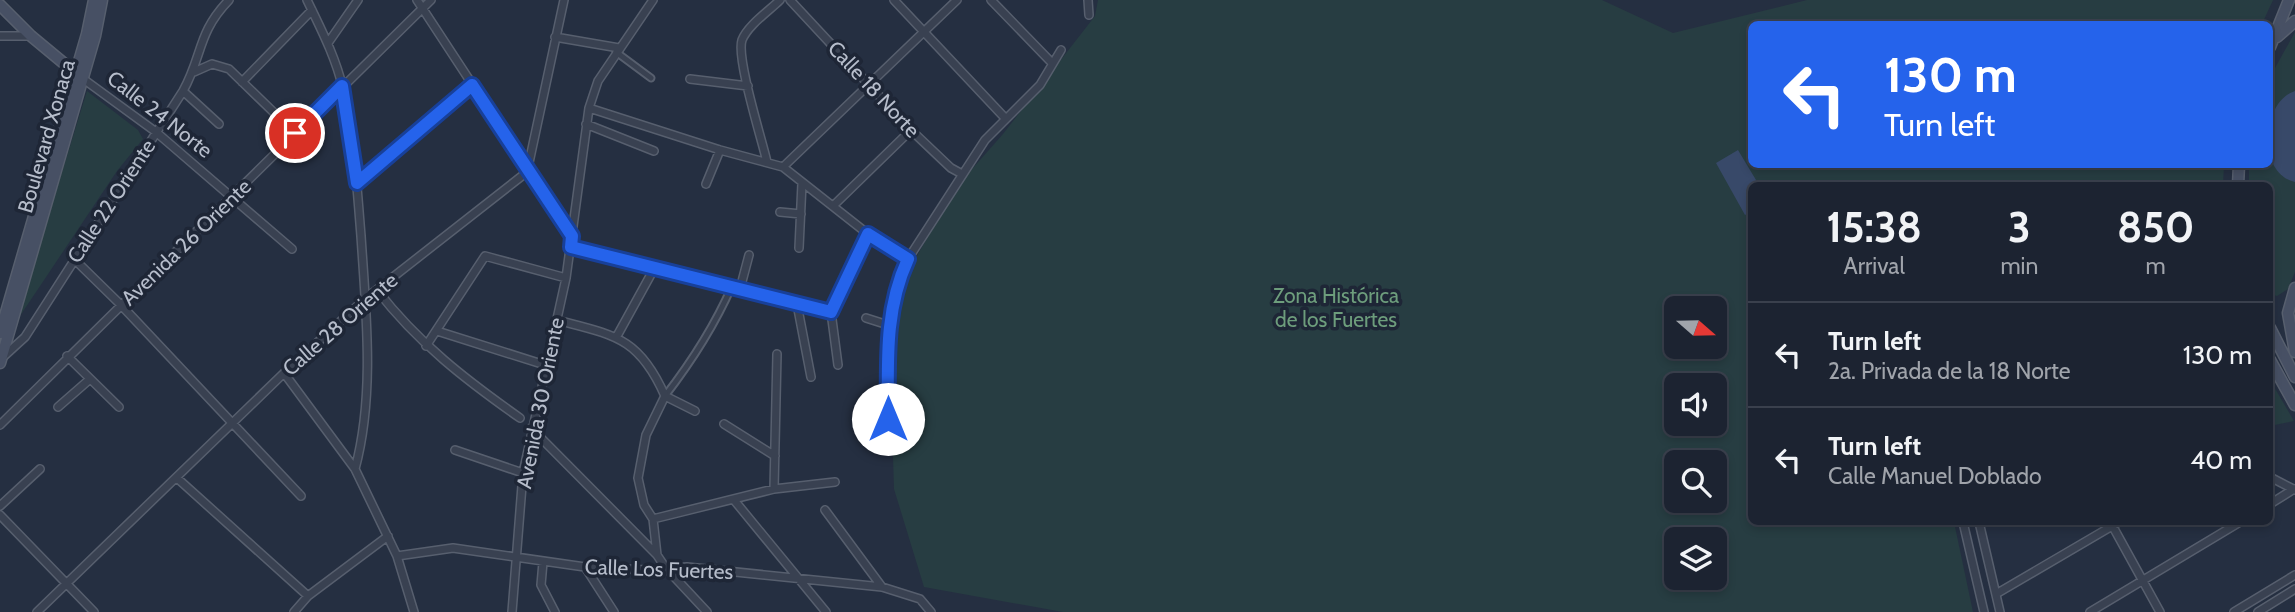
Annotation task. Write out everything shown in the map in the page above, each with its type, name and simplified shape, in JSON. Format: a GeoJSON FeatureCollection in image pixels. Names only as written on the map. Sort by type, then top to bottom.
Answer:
{"type":"FeatureCollection","features":[{"type":"Feature","properties":{"kind":"main road","name":"Boulevard Xonaca"},"geometry":{"type":"LineString","coordinates":[[1,361],[79,75],[93,0]]}},
{"type":"Feature","properties":{"kind":"main road","name":"Boulevard Xonaca"},"geometry":{"type":"LineString","coordinates":[[0,333],[102,0]]}},
{"type":"Feature","properties":{"kind":"main road"},"geometry":{"type":"LineString","coordinates":[[2273,40],[2289,0]]}},
{"type":"Feature","properties":{"kind":"main road","name":"Calle 24 Norte"},"geometry":{"type":"LineString","coordinates":[[0,5],[31,36],[79,75]]}},
{"type":"Feature","properties":{"kind":"main road"},"geometry":{"type":"LineString","coordinates":[[2273,43],[2295,21]]}},
{"type":"Feature","properties":{"kind":"main road"},"geometry":{"type":"LineString","coordinates":[[2295,288],[2288,313],[2295,352]]}},
{"type":"Feature","properties":{"kind":"main road"},"geometry":{"type":"LineString","coordinates":[[2273,334],[2295,377]]}},
{"type":"Feature","properties":{"kind":"main road"},"geometry":{"type":"LineString","coordinates":[[2273,365],[2295,405]]}},
{"type":"Feature","properties":{"kind":"street","name":"Calle 22 Oriente"},"geometry":{"type":"LineString","coordinates":[[1,361],[25,337],[73,258],[183,91],[194,72],[207,25],[229,0]]}},
{"type":"Feature","properties":{"kind":"street"},"geometry":{"type":"LineString","coordinates":[[307,0],[328,43],[342,86],[357,183],[365,299],[366,416],[355,469]]}},
{"type":"Feature","properties":{"kind":"street"},"geometry":{"type":"LineString","coordinates":[[328,43],[358,0]]}},
{"type":"Feature","properties":{"kind":"street"},"geometry":{"type":"LineString","coordinates":[[417,0],[527,172],[572,236]]}},
{"type":"Feature","properties":{"kind":"street","name":"Avenida 26 Oriente"},"geometry":{"type":"LineString","coordinates":[[0,425],[431,0]]}},
{"type":"Feature","properties":{"kind":"street"},"geometry":{"type":"LineString","coordinates":[[527,172],[564,0]]}},
{"type":"Feature","properties":{"kind":"street","name":"Avenida 30 Oriente"},"geometry":{"type":"LineString","coordinates":[[512,612],[523,473],[566,278],[589,108],[598,81],[653,0]]}},
{"type":"Feature","properties":{"kind":"street"},"geometry":{"type":"LineString","coordinates":[[767,162],[748,86],[742,40],[780,0]]}},
{"type":"Feature","properties":{"kind":"street","name":"Calle 18 Norte"},"geometry":{"type":"LineString","coordinates":[[790,0],[911,130],[951,168],[962,174]]}},
{"type":"Feature","properties":{"kind":"street"},"geometry":{"type":"LineString","coordinates":[[894,0],[1005,118]]}},
{"type":"Feature","properties":{"kind":"street"},"geometry":{"type":"LineString","coordinates":[[783,167],[957,0]]}},
{"type":"Feature","properties":{"kind":"street"},"geometry":{"type":"LineString","coordinates":[[991,0],[1052,63]]}},
{"type":"Feature","properties":{"kind":"street"},"geometry":{"type":"LineString","coordinates":[[1088,0],[1089,15]]}},
{"type":"Feature","properties":{"kind":"street"},"geometry":{"type":"LineString","coordinates":[[242,82],[312,10]]}},
{"type":"Feature","properties":{"kind":"street"},"geometry":{"type":"LineString","coordinates":[[0,36],[31,36]]}},
{"type":"Feature","properties":{"kind":"street"},"geometry":{"type":"LineString","coordinates":[[555,37],[617,50],[651,78]]}},
{"type":"Feature","properties":{"kind":"street"},"geometry":{"type":"LineString","coordinates":[[888,419],[888,325],[896,289],[908,259],[985,139],[1040,85],[1061,50]]}},
{"type":"Feature","properties":{"kind":"street"},"geometry":{"type":"LineString","coordinates":[[194,72],[220,65],[242,82],[295,133]]}},
{"type":"Feature","properties":{"kind":"street","name":"Calle 24 Norte"},"geometry":{"type":"LineString","coordinates":[[79,75],[156,132],[292,249]]}},
{"type":"Feature","properties":{"kind":"street"},"geometry":{"type":"LineString","coordinates":[[690,79],[748,86]]}},
{"type":"Feature","properties":{"kind":"street"},"geometry":{"type":"LineString","coordinates":[[357,183],[472,85]]}},
{"type":"Feature","properties":{"kind":"street"},"geometry":{"type":"LineString","coordinates":[[183,91],[219,124]]}},
{"type":"Feature","properties":{"kind":"street"},"geometry":{"type":"LineString","coordinates":[[589,108],[783,167],[868,234],[908,259]]}},
{"type":"Feature","properties":{"kind":"street"},"geometry":{"type":"LineString","coordinates":[[586,124],[654,151]]}},
{"type":"Feature","properties":{"kind":"street"},"geometry":{"type":"LineString","coordinates":[[834,205],[911,130]]}},
{"type":"Feature","properties":{"kind":"street"},"geometry":{"type":"LineString","coordinates":[[706,184],[720,150]]}},
{"type":"Feature","properties":{"kind":"street","name":"Calle 28 Oriente"},"geometry":{"type":"LineString","coordinates":[[37,612],[284,373],[365,299],[527,172]]}},
{"type":"Feature","properties":{"kind":"street"},"geometry":{"type":"LineString","coordinates":[[799,248],[802,183]]}},
{"type":"Feature","properties":{"kind":"street"},"geometry":{"type":"LineString","coordinates":[[780,212],[801,214]]}},
{"type":"Feature","properties":{"kind":"street"},"geometry":{"type":"LineString","coordinates":[[838,365],[831,312],[868,234]]}},
{"type":"Feature","properties":{"kind":"street"},"geometry":{"type":"LineString","coordinates":[[571,247],[831,312]]}},
{"type":"Feature","properties":{"kind":"street"},"geometry":{"type":"LineString","coordinates":[[657,555],[653,519],[641,493],[641,453],[665,396],[717,321],[736,287],[749,255]]}},
{"type":"Feature","properties":{"kind":"street"},"geometry":{"type":"LineString","coordinates":[[426,346],[485,256],[566,278]]}},
{"type":"Feature","properties":{"kind":"street"},"geometry":{"type":"LineString","coordinates":[[73,258],[121,305],[301,496]]}},
{"type":"Feature","properties":{"kind":"street"},"geometry":{"type":"LineString","coordinates":[[617,336],[655,267]]}},
{"type":"Feature","properties":{"kind":"street"},"geometry":{"type":"LineString","coordinates":[[377,290],[405,326],[426,346],[461,377],[520,418]]}},
{"type":"Feature","properties":{"kind":"street"},"geometry":{"type":"LineString","coordinates":[[797,304],[811,377]]}},
{"type":"Feature","properties":{"kind":"street"},"geometry":{"type":"LineString","coordinates":[[866,318],[888,325]]}},
{"type":"Feature","properties":{"kind":"street"},"geometry":{"type":"LineString","coordinates":[[557,320],[617,336],[644,360],[665,396],[695,411]]}},
{"type":"Feature","properties":{"kind":"street"},"geometry":{"type":"LineString","coordinates":[[437,331],[545,365]]}},
{"type":"Feature","properties":{"kind":"street"},"geometry":{"type":"LineString","coordinates":[[774,489],[776,354]]}},
{"type":"Feature","properties":{"kind":"street"},"geometry":{"type":"LineString","coordinates":[[68,356],[119,407]]}},
{"type":"Feature","properties":{"kind":"street"},"geometry":{"type":"LineString","coordinates":[[284,373],[355,469],[397,556],[415,612]]}},
{"type":"Feature","properties":{"kind":"street"},"geometry":{"type":"LineString","coordinates":[[58,407],[90,379]]}},
{"type":"Feature","properties":{"kind":"street"},"geometry":{"type":"LineString","coordinates":[[724,424],[775,456]]}},
{"type":"Feature","properties":{"kind":"street"},"geometry":{"type":"LineString","coordinates":[[531,428],[657,555],[664,567],[707,612]]}},
{"type":"Feature","properties":{"kind":"street"},"geometry":{"type":"LineString","coordinates":[[455,450],[523,473]]}},
{"type":"Feature","properties":{"kind":"street"},"geometry":{"type":"LineString","coordinates":[[0,506],[40,469]]}},
{"type":"Feature","properties":{"kind":"street"},"geometry":{"type":"LineString","coordinates":[[177,478],[308,596]]}},
{"type":"Feature","properties":{"kind":"street"},"geometry":{"type":"LineString","coordinates":[[2273,479],[2295,490]]}},
{"type":"Feature","properties":{"kind":"street"},"geometry":{"type":"LineString","coordinates":[[653,519],[774,489],[835,482]]}},
{"type":"Feature","properties":{"kind":"street"},"geometry":{"type":"LineString","coordinates":[[2273,502],[2295,490]]}},
{"type":"Feature","properties":{"kind":"street"},"geometry":{"type":"LineString","coordinates":[[734,500],[826,612]]}},
{"type":"Feature","properties":{"kind":"street"},"geometry":{"type":"LineString","coordinates":[[825,510],[882,587]]}},
{"type":"Feature","properties":{"kind":"street"},"geometry":{"type":"LineString","coordinates":[[0,515],[94,612]]}},
{"type":"Feature","properties":{"kind":"street"},"geometry":{"type":"LineString","coordinates":[[1964,525],[1984,612]]}},
{"type":"Feature","properties":{"kind":"street"},"geometry":{"type":"LineString","coordinates":[[1980,525],[2000,612]]}},
{"type":"Feature","properties":{"kind":"street"},"geometry":{"type":"LineString","coordinates":[[1996,594],[2112,525]]}},
{"type":"Feature","properties":{"kind":"street"},"geometry":{"type":"LineString","coordinates":[[2116,525],[2160,612]]}},
{"type":"Feature","properties":{"kind":"street"},"geometry":{"type":"LineString","coordinates":[[2090,612],[2235,525]]}},
{"type":"Feature","properties":{"kind":"street"},"geometry":{"type":"LineString","coordinates":[[294,612],[308,596],[388,536]]}},
{"type":"Feature","properties":{"kind":"street","name":"Calle Los Fuertes"},"geometry":{"type":"LineString","coordinates":[[397,556],[453,548],[584,567],[647,570],[664,567],[882,587],[920,599],[931,612]]}},
{"type":"Feature","properties":{"kind":"street"},"geometry":{"type":"LineString","coordinates":[[543,562],[541,585],[555,612]]}},
{"type":"Feature","properties":{"kind":"street"},"geometry":{"type":"LineString","coordinates":[[584,567],[614,612]]}},
{"type":"Feature","properties":{"kind":"street"},"geometry":{"type":"LineString","coordinates":[[2234,612],[2295,575]]}},
{"type":"Feature","properties":{"kind":"street"},"geometry":{"type":"LineString","coordinates":[[2258,612],[2295,589]]}},
{"type":"Feature","properties":{"kind":"green space","name":"Zona Histórica de los Fuertes"},"geometry":{"type":"Polygon","coordinates":[[[1098,0],[1602,0],[1673,33],[1807,0],[2273,0],[2263,21],[1748,21],[1748,168],[2224,168],[2223,182],[1748,182],[1748,525],[1955,525],[1973,612],[1063,612],[924,587],[894,489],[889,329],[902,282],[957,186],[1003,134],[1095,16],[1098,0]]]}},
{"type":"Feature","properties":{"kind":"green space"},"geometry":{"type":"Polygon","coordinates":[[[2295,32],[2295,272],[2288,289],[2277,296],[2273,295],[2273,182],[2249,182],[2249,168],[2273,168],[2273,72],[2295,32]]]}},
{"type":"Feature","properties":{"kind":"green space"},"geometry":{"type":"Polygon","coordinates":[[[87,91],[138,130],[143,139],[117,171],[20,316],[19,311],[87,91]]]}},
{"type":"Feature","properties":{"kind":"green space"},"geometry":{"type":"Polygon","coordinates":[[[2273,385],[2294,421],[2273,425],[2273,385]]]}},
{"type":"Feature","properties":{"kind":"water"},"geometry":{"type":"Polygon","coordinates":[[[2295,91],[2295,182],[2283,176],[2273,163],[2273,115],[2284,98],[2295,91]]]}},
{"type":"Feature","properties":{"kind":"water"},"geometry":{"type":"Polygon","coordinates":[[[1738,150],[1757,182],[1748,182],[1748,213],[1745,215],[1716,163],[1738,150]]]}},
{"type":"Feature","properties":{"kind":"route"},"geometry":{"type":"LineString","coordinates":[[295,133],[342,86],[357,183],[472,85],[527,172],[572,236],[571,247],[831,312],[868,234],[908,259],[896,289],[888,325],[888,419]]}}]}
